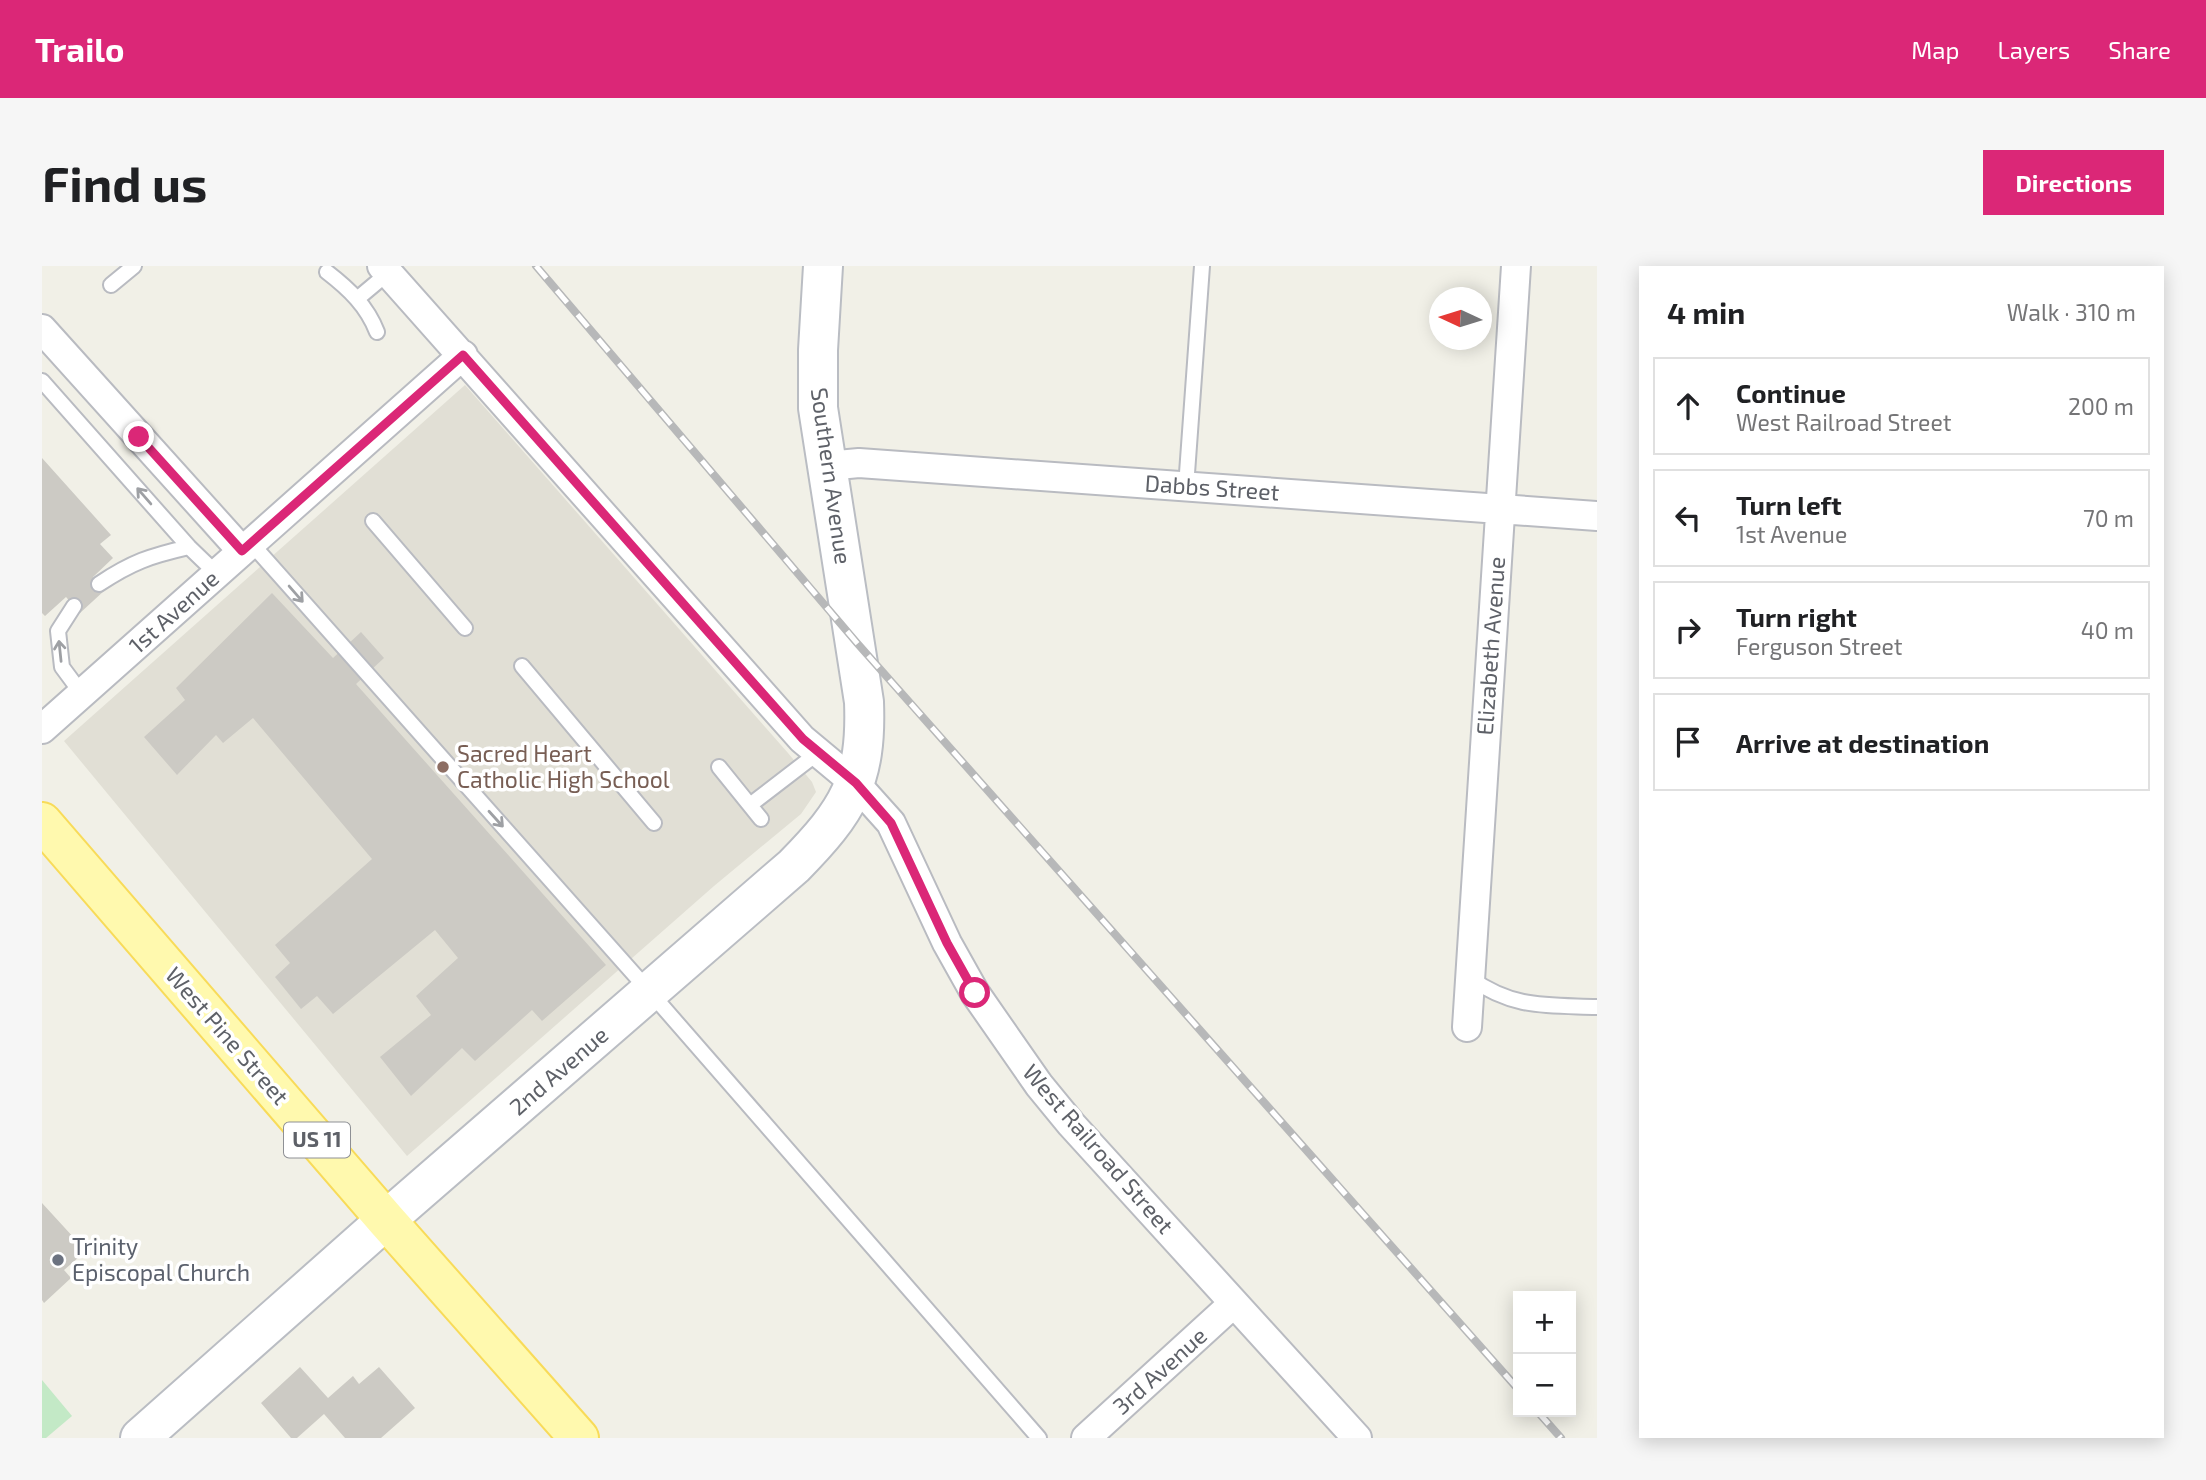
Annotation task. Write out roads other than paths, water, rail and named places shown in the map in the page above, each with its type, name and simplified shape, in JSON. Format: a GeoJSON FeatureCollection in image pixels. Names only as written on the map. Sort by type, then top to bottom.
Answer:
{"type":"FeatureCollection","features":[{"type":"Feature","properties":{"kind":"main road","name":"Southern Avenue"},"geometry":{"type":"LineString","coordinates":[[824,266],[817,379],[818,408],[857,643]]}},
{"type":"Feature","properties":{"kind":"main road","name":"2nd Avenue"},"geometry":{"type":"LineString","coordinates":[[149,1435],[386,1220],[803,857],[832,824],[856,783],[865,720],[857,643]]}},
{"type":"Feature","properties":{"kind":"main road","name":"West Pine Street"},"geometry":{"type":"LineString","coordinates":[[42,822],[386,1220],[579,1438]]}},
{"type":"Feature","properties":{"kind":"street","name":"Elizabeth Avenue"},"geometry":{"type":"LineString","coordinates":[[1467,1027],[1516,266]]}},
{"type":"Feature","properties":{"kind":"street","name":"West Railroad Street"},"geometry":{"type":"LineString","coordinates":[[385,269],[803,739],[856,783],[891,823],[947,943],[975,993],[1039,1085],[1071,1124],[1357,1438]]}},
{"type":"Feature","properties":{"kind":"street"},"geometry":{"type":"LineString","coordinates":[[42,329],[247,547]]}},
{"type":"Feature","properties":{"kind":"street","name":"1st Avenue"},"geometry":{"type":"LineString","coordinates":[[42,729],[463,355]]}},
{"type":"Feature","properties":{"kind":"street","name":"Dabbs Street"},"geometry":{"type":"LineString","coordinates":[[827,466],[859,463],[1597,516]]}},
{"type":"Feature","properties":{"kind":"street","name":"3rd Avenue"},"geometry":{"type":"LineString","coordinates":[[1086,1438],[1234,1303]]}},
{"type":"Feature","properties":{"kind":"lane"},"geometry":{"type":"LineString","coordinates":[[111,285],[134,266]]}},
{"type":"Feature","properties":{"kind":"lane"},"geometry":{"type":"LineString","coordinates":[[1186,487],[1202,266]]}},
{"type":"Feature","properties":{"kind":"lane"},"geometry":{"type":"LineString","coordinates":[[357,299],[385,269]]}},
{"type":"Feature","properties":{"kind":"lane"},"geometry":{"type":"LineString","coordinates":[[327,272],[345,286],[370,314],[377,331]]}},
{"type":"Feature","properties":{"kind":"lane"},"geometry":{"type":"LineString","coordinates":[[42,381],[189,547],[217,574]]}},
{"type":"Feature","properties":{"kind":"lane"},"geometry":{"type":"LineString","coordinates":[[373,521],[465,628]]}},
{"type":"Feature","properties":{"kind":"lane"},"geometry":{"type":"LineString","coordinates":[[99,584],[127,565],[153,555],[189,547]]}},
{"type":"Feature","properties":{"kind":"lane"},"geometry":{"type":"LineString","coordinates":[[247,547],[649,991],[1039,1438]]}},
{"type":"Feature","properties":{"kind":"lane"},"geometry":{"type":"LineString","coordinates":[[74,606],[58,631],[62,667],[82,694]]}},
{"type":"Feature","properties":{"kind":"lane"},"geometry":{"type":"LineString","coordinates":[[522,666],[654,823]]}},
{"type":"Feature","properties":{"kind":"lane"},"geometry":{"type":"LineString","coordinates":[[750,805],[819,752]]}},
{"type":"Feature","properties":{"kind":"lane"},"geometry":{"type":"LineString","coordinates":[[719,767],[761,819]]}},
{"type":"Feature","properties":{"kind":"lane"},"geometry":{"type":"LineString","coordinates":[[1470,978],[1499,996],[1528,1005],[1597,1007]]}},
{"type":"Feature","properties":{"kind":"railway"},"geometry":{"type":"LineString","coordinates":[[536,266],[857,643],[1513,1383]]}},
{"type":"Feature","properties":{"kind":"railway"},"geometry":{"type":"LineString","coordinates":[[1542,1417],[1561,1438]]}},
{"type":"Feature","properties":{"kind":"place","name":"Sacred Heart Catholic High School"},"geometry":{"type":"Point","coordinates":[443,767]}},
{"type":"Feature","properties":{"kind":"place","name":"Trinity Episcopal Church"},"geometry":{"type":"Point","coordinates":[58,1260]}}]}
